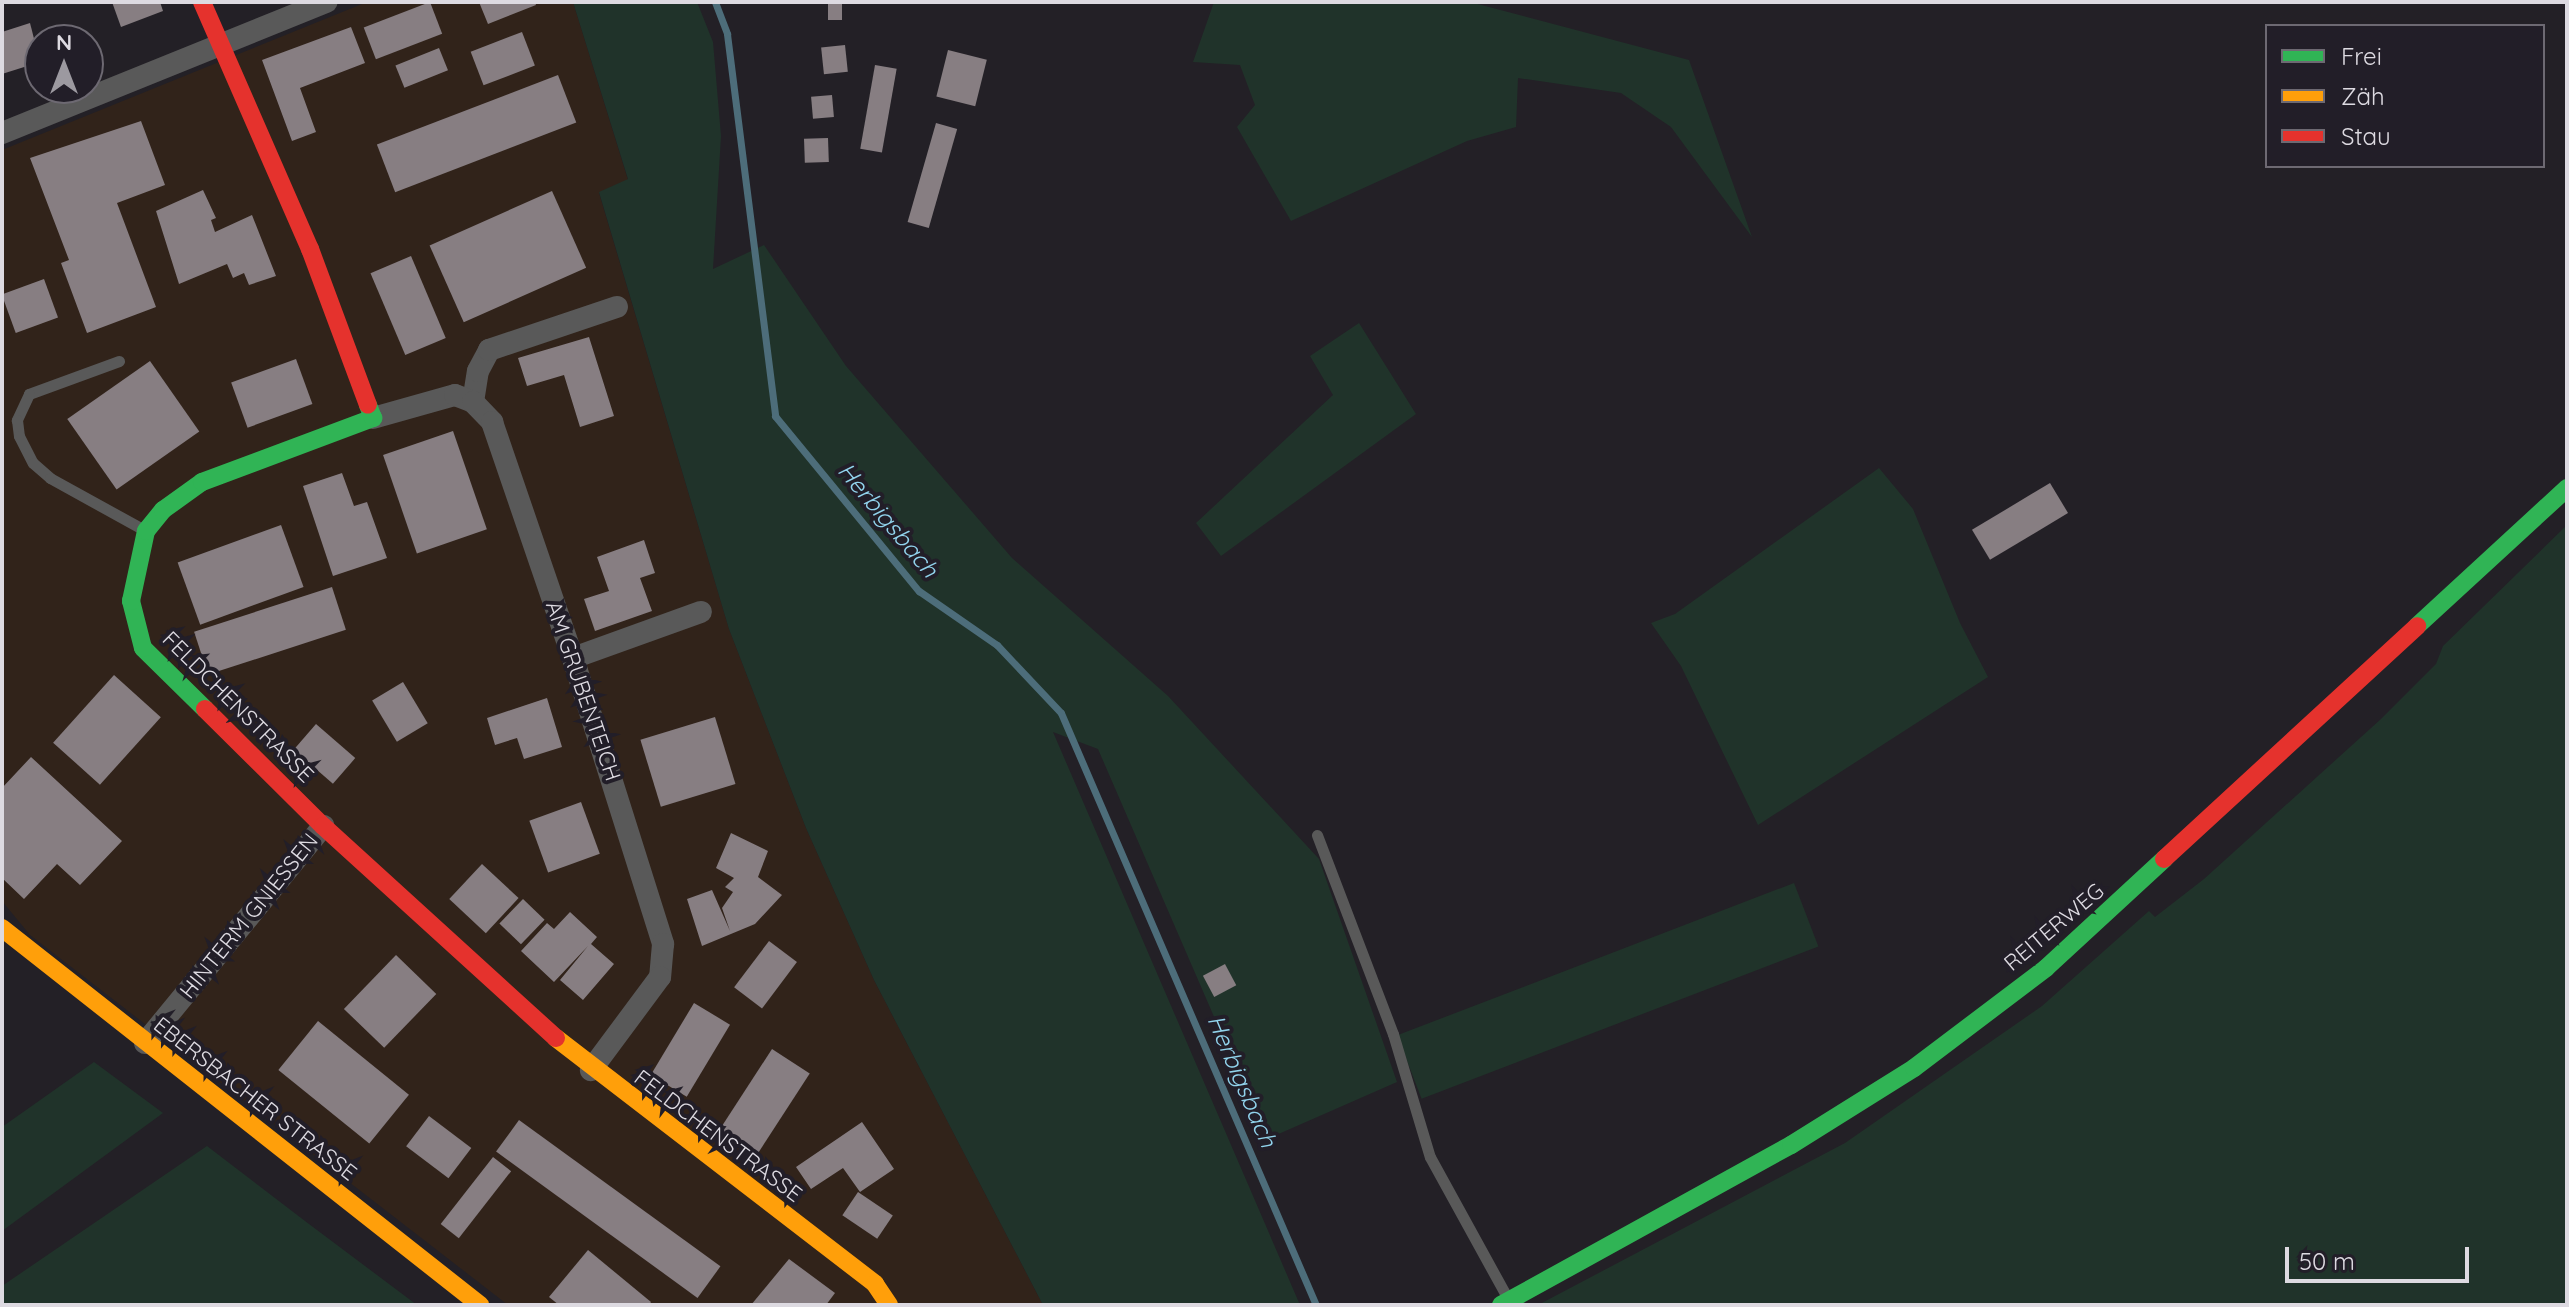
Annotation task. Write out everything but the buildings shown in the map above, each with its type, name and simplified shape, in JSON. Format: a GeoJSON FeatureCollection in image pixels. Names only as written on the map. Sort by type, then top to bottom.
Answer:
{"type":"FeatureCollection","features":[{"type":"Feature","properties":{"kind":"street"},"geometry":{"type":"LineString","coordinates":[[202,2],[310,249],[373,418]]}},
{"type":"Feature","properties":{"kind":"street"},"geometry":{"type":"LineString","coordinates":[[2,133],[327,2]]}},
{"type":"Feature","properties":{"kind":"street"},"geometry":{"type":"LineString","coordinates":[[146,531],[163,510],[202,482],[434,398],[455,395],[473,402],[478,371],[489,350],[617,307]]}},
{"type":"Feature","properties":{"kind":"street","name":"AM GRUBENTEICH"},"geometry":{"type":"LineString","coordinates":[[473,402],[499,436],[663,944],[660,977],[591,1070]]}},
{"type":"Feature","properties":{"kind":"street","name":"REITERWEG"},"geometry":{"type":"LineString","coordinates":[[1505,1303],[1791,1145],[1914,1068],[2046,968],[2567,488]]}},
{"type":"Feature","properties":{"kind":"street","name":"FELDCHENSTRASSE"},"geometry":{"type":"LineString","coordinates":[[146,531],[131,601],[143,648],[323,826],[591,1070],[875,1284],[889,1305]]}},
{"type":"Feature","properties":{"kind":"street"},"geometry":{"type":"LineString","coordinates":[[573,658],[701,612]]}},
{"type":"Feature","properties":{"kind":"street","name":"HINTERM GNIESSEN"},"geometry":{"type":"LineString","coordinates":[[145,1043],[323,826]]}},
{"type":"Feature","properties":{"kind":"street","name":"EBERSBACHER STRASSE"},"geometry":{"type":"LineString","coordinates":[[2,928],[480,1305]]}},
{"type":"Feature","properties":{"kind":"lane"},"geometry":{"type":"LineString","coordinates":[[119,361],[29,394],[17,420],[19,436],[33,463],[50,478],[146,531]]}},
{"type":"Feature","properties":{"kind":"lane"},"geometry":{"type":"LineString","coordinates":[[1317,835],[1393,1034],[1430,1157],[1505,1303]]}},
{"type":"Feature","properties":{"kind":"shaded area"},"geometry":{"type":"Polygon","coordinates":[[[367,2],[573,2],[628,180],[599,193],[729,629],[806,828],[874,980],[1043,1305],[508,1305],[30,935],[2,901],[2,150],[367,2]]]}},
{"type":"Feature","properties":{"kind":"green space"},"geometry":{"type":"Polygon","coordinates":[[[573,2],[697,2],[713,42],[721,136],[713,269],[764,245],[846,366],[1012,558],[1168,696],[1319,859],[1397,1082],[1267,1139],[1098,749],[1053,732],[1300,1305],[1043,1305],[874,980],[806,828],[729,629],[599,192],[628,179],[573,2]]]}},
{"type":"Feature","properties":{"kind":"green space"},"geometry":{"type":"Polygon","coordinates":[[[1214,2],[1470,2],[1689,60],[1752,237],[1671,127],[1621,93],[1518,78],[1516,127],[1467,141],[1291,221],[1237,127],[1255,105],[1240,65],[1193,62],[1214,2]]]}},
{"type":"Feature","properties":{"kind":"green space"},"geometry":{"type":"Polygon","coordinates":[[[1359,323],[1416,414],[1221,556],[1196,523],[1333,395],[1310,356],[1359,323]]]}},
{"type":"Feature","properties":{"kind":"green space"},"geometry":{"type":"Polygon","coordinates":[[[1879,468],[1913,509],[1960,623],[1988,677],[1758,825],[1681,666],[1651,623],[1675,614],[1879,468]]]}},
{"type":"Feature","properties":{"kind":"green space"},"geometry":{"type":"Polygon","coordinates":[[[2567,525],[2567,1305],[1538,1305],[1845,1143],[2042,1006],[2149,911],[2155,917],[2204,879],[2381,719],[2436,664],[2443,646],[2567,525]]]}},
{"type":"Feature","properties":{"kind":"green space"},"geometry":{"type":"Polygon","coordinates":[[[1794,883],[1818,946],[1422,1099],[1397,1035],[1794,883]]]}},
{"type":"Feature","properties":{"kind":"green space"},"geometry":{"type":"Polygon","coordinates":[[[94,1062],[163,1113],[2,1231],[2,1127],[94,1062]]]}},
{"type":"Feature","properties":{"kind":"green space"},"geometry":{"type":"Polygon","coordinates":[[[207,1146],[417,1305],[2,1305],[2,1286],[207,1146]]]}},
{"type":"Feature","properties":{"kind":"waterway","name":"Herbigsbach"},"geometry":{"type":"LineString","coordinates":[[715,2],[727,34],[775,416],[919,591],[997,645],[1061,713],[1316,1305]]}},
{"type":"Feature","properties":{"kind":"traffic: fast"},"geometry":{"type":"LineString","coordinates":[[205,709],[143,648],[131,601],[146,531],[163,510],[202,482],[373,418],[368,405]]}},
{"type":"Feature","properties":{"kind":"traffic: fast"},"geometry":{"type":"LineString","coordinates":[[2417,626],[2567,488]]}},
{"type":"Feature","properties":{"kind":"traffic: fast"},"geometry":{"type":"LineString","coordinates":[[1501,1305],[1791,1145],[1914,1068],[2046,968],[2164,859]]}},
{"type":"Feature","properties":{"kind":"traffic: slow"},"geometry":{"type":"LineString","coordinates":[[2,928],[480,1305]]}},
{"type":"Feature","properties":{"kind":"traffic: slow"},"geometry":{"type":"LineString","coordinates":[[556,1038],[875,1284],[889,1305]]}},
{"type":"Feature","properties":{"kind":"traffic: jam"},"geometry":{"type":"LineString","coordinates":[[202,2],[310,249],[368,405]]}},
{"type":"Feature","properties":{"kind":"traffic: jam"},"geometry":{"type":"LineString","coordinates":[[2164,859],[2417,626]]}},
{"type":"Feature","properties":{"kind":"traffic: jam"},"geometry":{"type":"LineString","coordinates":[[205,709],[323,826],[556,1038]]}}]}
